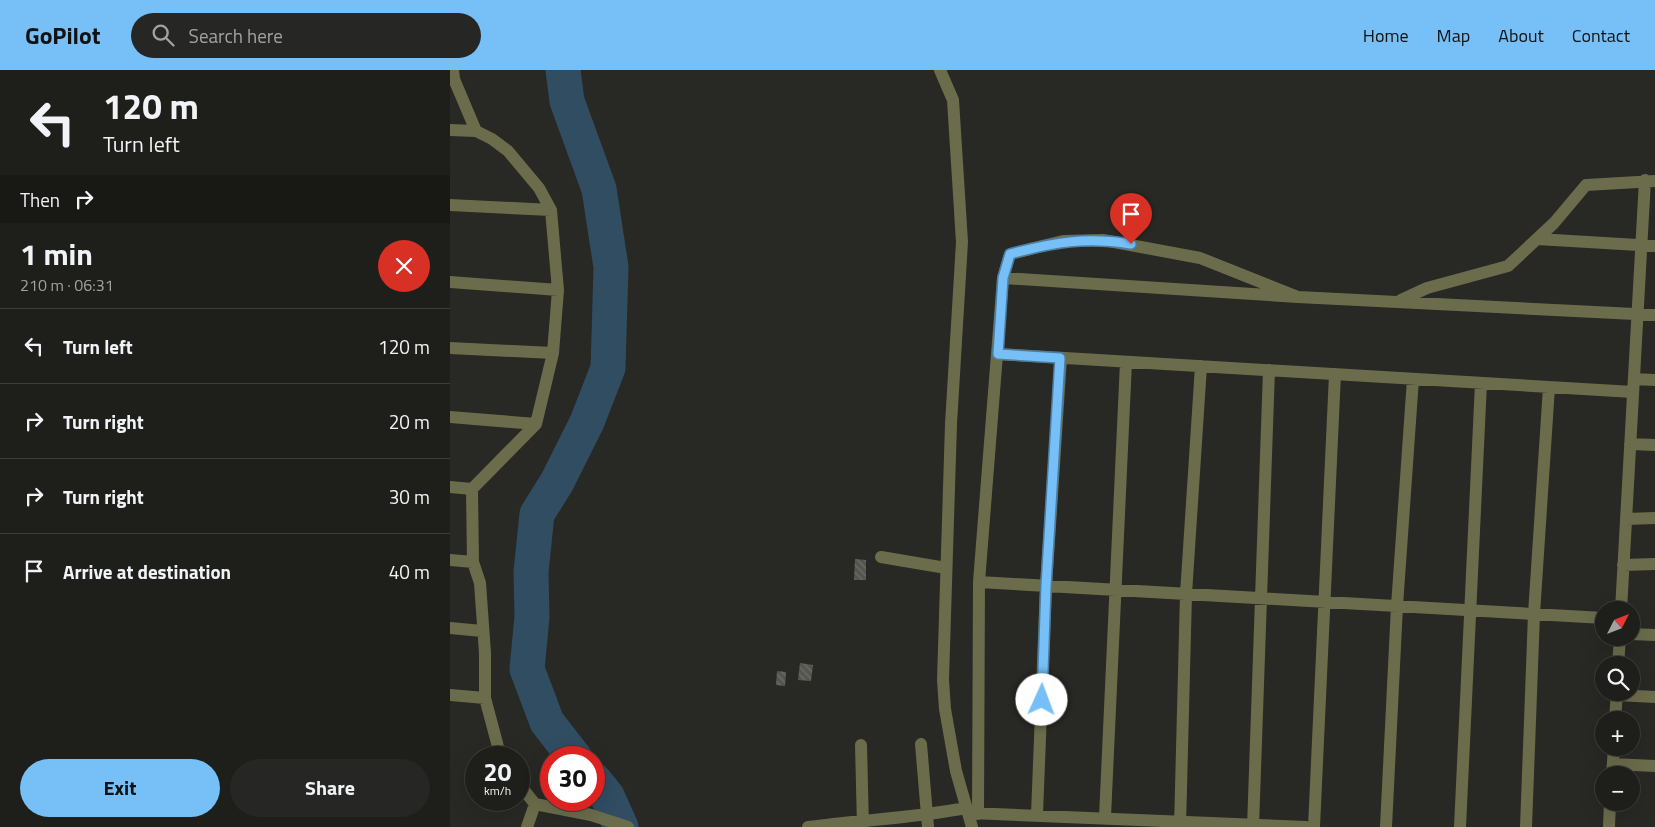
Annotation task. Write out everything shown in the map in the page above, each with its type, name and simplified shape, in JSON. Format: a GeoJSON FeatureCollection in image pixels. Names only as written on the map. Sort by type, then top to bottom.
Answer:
{"type":"FeatureCollection","features":[{"type":"Feature","properties":{"kind":"street"},"geometry":{"type":"LineString","coordinates":[[453,70],[454,79],[476,131]]}},
{"type":"Feature","properties":{"kind":"street"},"geometry":{"type":"LineString","coordinates":[[940,70],[953,100],[962,242],[951,424],[943,680],[945,709],[956,772],[971,812]]}},
{"type":"Feature","properties":{"kind":"street"},"geometry":{"type":"LineString","coordinates":[[450,130],[476,131],[492,139],[508,151],[539,188],[551,210],[558,290],[553,353],[536,424],[472,489],[473,562],[480,584],[485,698],[498,746]]}},
{"type":"Feature","properties":{"kind":"street"},"geometry":{"type":"LineString","coordinates":[[1397,302],[1428,288],[1508,266],[1554,223],[1586,185],[1652,178],[1641,245],[1622,601]]}},
{"type":"Feature","properties":{"kind":"street"},"geometry":{"type":"LineString","coordinates":[[450,204],[551,210]]}},
{"type":"Feature","properties":{"kind":"street"},"geometry":{"type":"LineString","coordinates":[[1537,239],[1655,246]]}},
{"type":"Feature","properties":{"kind":"street"},"geometry":{"type":"LineString","coordinates":[[972,827],[979,582],[1003,278],[1010,254],[1063,241],[1103,240],[1200,258],[1298,298]]}},
{"type":"Feature","properties":{"kind":"street"},"geometry":{"type":"LineString","coordinates":[[1003,278],[1298,298],[1655,315]]}},
{"type":"Feature","properties":{"kind":"street"},"geometry":{"type":"LineString","coordinates":[[450,282],[558,290]]}},
{"type":"Feature","properties":{"kind":"street"},"geometry":{"type":"LineString","coordinates":[[450,348],[553,353]]}},
{"type":"Feature","properties":{"kind":"street"},"geometry":{"type":"LineString","coordinates":[[998,354],[1633,392]]}},
{"type":"Feature","properties":{"kind":"street"},"geometry":{"type":"LineString","coordinates":[[1037,814],[1046,586],[1060,358]]}},
{"type":"Feature","properties":{"kind":"street"},"geometry":{"type":"LineString","coordinates":[[1105,817],[1126,362]]}},
{"type":"Feature","properties":{"kind":"street"},"geometry":{"type":"LineString","coordinates":[[1180,824],[1186,594],[1201,366]]}},
{"type":"Feature","properties":{"kind":"street"},"geometry":{"type":"LineString","coordinates":[[1253,827],[1270,370]]}},
{"type":"Feature","properties":{"kind":"street"},"geometry":{"type":"LineString","coordinates":[[1314,827],[1335,374]]}},
{"type":"Feature","properties":{"kind":"street"},"geometry":{"type":"LineString","coordinates":[[1386,827],[1397,606],[1414,379]]}},
{"type":"Feature","properties":{"kind":"street"},"geometry":{"type":"LineString","coordinates":[[1634,379],[1655,380]]}},
{"type":"Feature","properties":{"kind":"street"},"geometry":{"type":"LineString","coordinates":[[1460,827],[1481,383]]}},
{"type":"Feature","properties":{"kind":"street"},"geometry":{"type":"LineString","coordinates":[[1526,827],[1534,614],[1549,387]]}},
{"type":"Feature","properties":{"kind":"street"},"geometry":{"type":"LineString","coordinates":[[450,417],[536,424]]}},
{"type":"Feature","properties":{"kind":"street"},"geometry":{"type":"LineString","coordinates":[[1630,444],[1655,445]]}},
{"type":"Feature","properties":{"kind":"street"},"geometry":{"type":"LineString","coordinates":[[450,488],[472,489]]}},
{"type":"Feature","properties":{"kind":"street"},"geometry":{"type":"LineString","coordinates":[[1626,519],[1655,518]]}},
{"type":"Feature","properties":{"kind":"street"},"geometry":{"type":"LineString","coordinates":[[881,557],[946,568]]}},
{"type":"Feature","properties":{"kind":"street"},"geometry":{"type":"LineString","coordinates":[[450,560],[473,562]]}},
{"type":"Feature","properties":{"kind":"street"},"geometry":{"type":"LineString","coordinates":[[1624,565],[1655,564]]}},
{"type":"Feature","properties":{"kind":"street"},"geometry":{"type":"LineString","coordinates":[[979,582],[1595,617]]}},
{"type":"Feature","properties":{"kind":"street"},"geometry":{"type":"LineString","coordinates":[[450,628],[482,631]]}},
{"type":"Feature","properties":{"kind":"street"},"geometry":{"type":"LineString","coordinates":[[1640,634],[1655,635]]}},
{"type":"Feature","properties":{"kind":"street"},"geometry":{"type":"LineString","coordinates":[[450,695],[485,698]]}},
{"type":"Feature","properties":{"kind":"street"},"geometry":{"type":"LineString","coordinates":[[1640,696],[1655,697]]}},
{"type":"Feature","properties":{"kind":"street"},"geometry":{"type":"LineString","coordinates":[[922,744],[927,821]]}},
{"type":"Feature","properties":{"kind":"street"},"geometry":{"type":"LineString","coordinates":[[861,745],[862,823]]}},
{"type":"Feature","properties":{"kind":"street"},"geometry":{"type":"LineString","coordinates":[[1640,767],[1655,766]]}},
{"type":"Feature","properties":{"kind":"street"},"geometry":{"type":"LineString","coordinates":[[530,798],[535,804],[591,821],[609,822],[628,827]]}},
{"type":"Feature","properties":{"kind":"street"},"geometry":{"type":"LineString","coordinates":[[528,827],[535,804]]}},
{"type":"Feature","properties":{"kind":"street"},"geometry":{"type":"LineString","coordinates":[[1609,827],[1610,811]]}},
{"type":"Feature","properties":{"kind":"street"},"geometry":{"type":"LineString","coordinates":[[808,827],[927,821],[971,812],[1105,817],[1180,824],[1306,827]]}},
{"type":"Feature","properties":{"kind":"building"},"geometry":{"type":"Polygon","coordinates":[[[855,559],[866,560],[866,580],[854,580],[855,559]]]}},
{"type":"Feature","properties":{"kind":"building"},"geometry":{"type":"Polygon","coordinates":[[[800,663],[813,665],[811,681],[798,680],[800,663]]]}},
{"type":"Feature","properties":{"kind":"building"},"geometry":{"type":"Polygon","coordinates":[[[777,671],[786,672],[785,686],[776,685],[777,671]]]}},
{"type":"Feature","properties":{"kind":"waterway"},"geometry":{"type":"LineString","coordinates":[[563,70],[567,101],[599,189],[611,267],[608,368],[587,422],[557,482],[537,514],[531,572],[532,617],[527,669],[547,722],[566,746]]}},
{"type":"Feature","properties":{"kind":"waterway"},"geometry":{"type":"LineString","coordinates":[[605,794],[621,827]]}},
{"type":"Feature","properties":{"kind":"route"},"geometry":{"type":"LineString","coordinates":[[1042,700],[1046,586],[1060,358],[998,354],[1003,278],[1010,254],[1063,241],[1103,240],[1131,244]]}}]}
